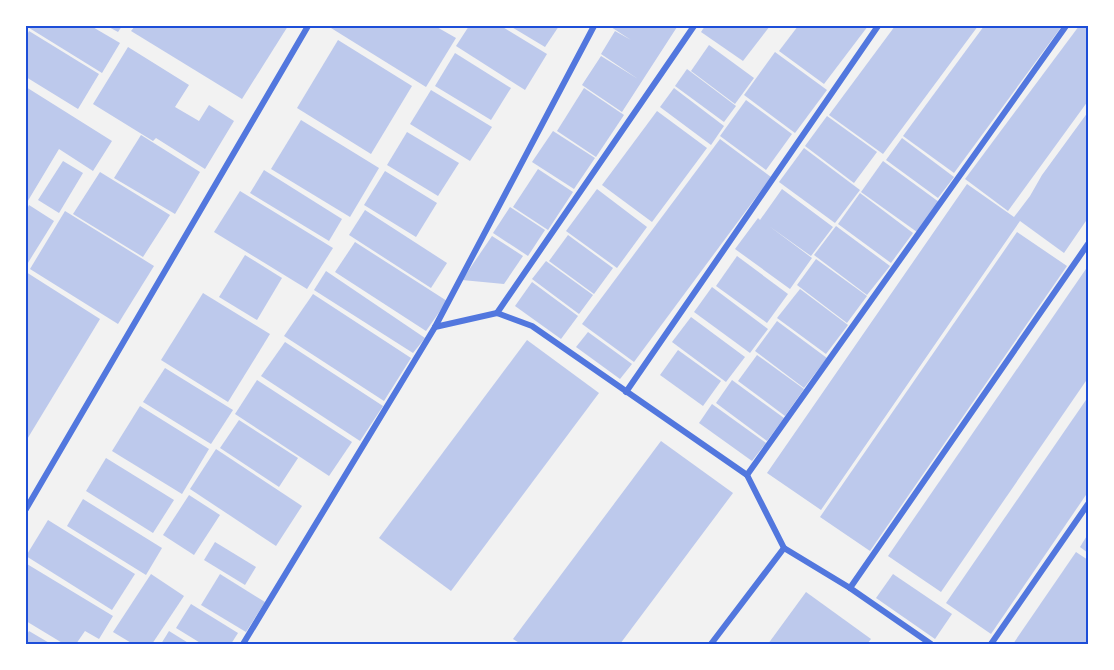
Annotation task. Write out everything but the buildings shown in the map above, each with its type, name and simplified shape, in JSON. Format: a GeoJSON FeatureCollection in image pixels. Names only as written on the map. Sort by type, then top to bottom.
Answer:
{"type":"FeatureCollection","features":[{"type":"Feature","properties":{"kind":"street"},"geometry":{"type":"LineString","coordinates":[[26,509],[308,26]]}},
{"type":"Feature","properties":{"kind":"street"},"geometry":{"type":"LineString","coordinates":[[243,645],[435,327],[594,26]]}},
{"type":"Feature","properties":{"kind":"street"},"geometry":{"type":"LineString","coordinates":[[497,313],[694,26]]}},
{"type":"Feature","properties":{"kind":"street"},"geometry":{"type":"LineString","coordinates":[[626,392],[878,26]]}},
{"type":"Feature","properties":{"kind":"street"},"geometry":{"type":"LineString","coordinates":[[747,475],[1066,26]]}},
{"type":"Feature","properties":{"kind":"street"},"geometry":{"type":"LineString","coordinates":[[850,588],[1089,244]]}},
{"type":"Feature","properties":{"kind":"street"},"geometry":{"type":"LineString","coordinates":[[435,327],[497,313],[532,326],[747,475],[784,548],[850,588],[931,645]]}},
{"type":"Feature","properties":{"kind":"street"},"geometry":{"type":"LineString","coordinates":[[991,645],[1089,504]]}},
{"type":"Feature","properties":{"kind":"street"},"geometry":{"type":"LineString","coordinates":[[711,645],[784,548]]}}]}
